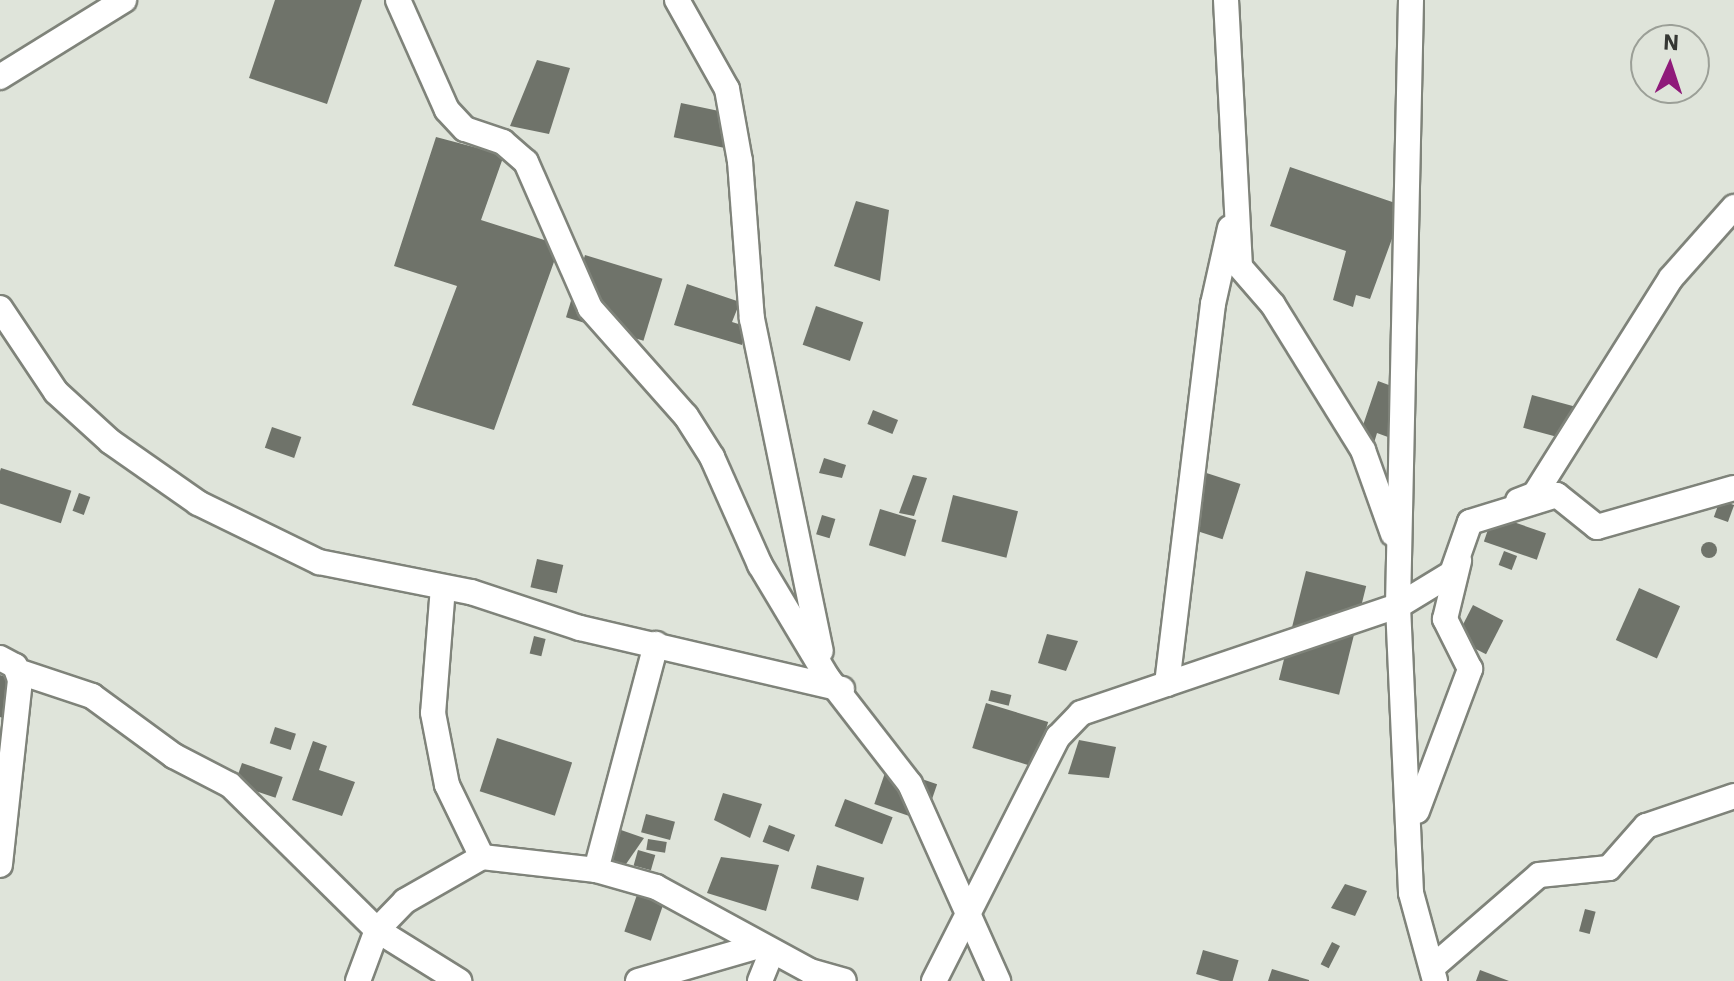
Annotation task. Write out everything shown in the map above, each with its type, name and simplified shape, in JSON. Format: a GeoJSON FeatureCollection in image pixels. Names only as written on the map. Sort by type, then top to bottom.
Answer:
{"type":"FeatureCollection","features":[{"type":"Feature","properties":{"kind":"street"},"geometry":{"type":"LineString","coordinates":[[0,77],[124,0]]}},
{"type":"Feature","properties":{"kind":"street"},"geometry":{"type":"LineString","coordinates":[[398,0],[447,110],[465,129],[503,142],[526,162],[590,308],[686,416],[835,683],[910,784],[998,981]]}},
{"type":"Feature","properties":{"kind":"street"},"geometry":{"type":"LineString","coordinates":[[677,0],[727,89],[740,161],[752,319],[835,683]]}},
{"type":"Feature","properties":{"kind":"street"},"geometry":{"type":"LineString","coordinates":[[1226,0],[1240,267],[1273,305],[1363,450],[1399,556]]}},
{"type":"Feature","properties":{"kind":"street"},"geometry":{"type":"LineString","coordinates":[[1411,0],[1398,606],[1412,825],[1411,893],[1434,973],[1539,875],[1609,868],[1646,826],[1734,796]]}},
{"type":"Feature","properties":{"kind":"street"},"geometry":{"type":"LineString","coordinates":[[934,981],[1058,737],[1081,713],[1398,606],[1452,573],[1470,522],[1535,494],[1671,278],[1734,207]]}},
{"type":"Feature","properties":{"kind":"street"},"geometry":{"type":"LineString","coordinates":[[1167,684],[1213,304],[1235,208]]}},
{"type":"Feature","properties":{"kind":"street"},"geometry":{"type":"LineString","coordinates":[[0,308],[56,392],[164,483],[319,562],[443,587],[656,644],[835,683]]}},
{"type":"Feature","properties":{"kind":"street"},"geometry":{"type":"LineString","coordinates":[[1470,522],[1557,495],[1597,527],[1734,488]]}},
{"type":"Feature","properties":{"kind":"street"},"geometry":{"type":"LineString","coordinates":[[1412,825],[1470,669],[1445,619],[1470,522]]}},
{"type":"Feature","properties":{"kind":"street"},"geometry":{"type":"LineString","coordinates":[[443,587],[433,713],[447,785],[482,857]]}},
{"type":"Feature","properties":{"kind":"street"},"geometry":{"type":"LineString","coordinates":[[596,870],[656,644]]}},
{"type":"Feature","properties":{"kind":"street"},"geometry":{"type":"LineString","coordinates":[[0,865],[10,665],[92,696],[174,756],[230,785],[377,930],[459,981]]}},
{"type":"Feature","properties":{"kind":"street"},"geometry":{"type":"LineString","coordinates":[[358,981],[377,930],[405,901],[482,857],[596,870],[656,887],[766,949],[844,981]]}},
{"type":"Feature","properties":{"kind":"street"},"geometry":{"type":"LineString","coordinates":[[638,981],[766,949]]}},
{"type":"Feature","properties":{"kind":"street"},"geometry":{"type":"LineString","coordinates":[[760,981],[766,949]]}},
{"type":"Feature","properties":{"kind":"building"},"geometry":{"type":"Polygon","coordinates":[[[275,0],[362,0],[327,104],[249,78],[275,0]]]}},
{"type":"Feature","properties":{"kind":"building"},"geometry":{"type":"Polygon","coordinates":[[[537,60],[570,68],[549,134],[510,126],[537,60]]]}},
{"type":"Feature","properties":{"kind":"building"},"geometry":{"type":"Polygon","coordinates":[[[681,103],[731,114],[724,148],[674,137],[681,103]]]}},
{"type":"Feature","properties":{"kind":"building"},"geometry":{"type":"Polygon","coordinates":[[[436,137],[504,155],[481,220],[560,245],[494,430],[412,405],[457,286],[394,266],[436,137]]]}},
{"type":"Feature","properties":{"kind":"building"},"geometry":{"type":"Polygon","coordinates":[[[1290,167],[1404,206],[1370,299],[1356,295],[1353,307],[1333,300],[1346,251],[1270,226],[1290,167]]]}},
{"type":"Feature","properties":{"kind":"building"},"geometry":{"type":"Polygon","coordinates":[[[856,201],[889,210],[880,281],[834,266],[856,201]]]}},
{"type":"Feature","properties":{"kind":"building"},"geometry":{"type":"Polygon","coordinates":[[[585,255],[662,279],[643,341],[566,317],[585,255]]]}},
{"type":"Feature","properties":{"kind":"building"},"geometry":{"type":"Polygon","coordinates":[[[687,284],[740,302],[732,322],[745,326],[742,345],[674,325],[687,284]]]}},
{"type":"Feature","properties":{"kind":"building"},"geometry":{"type":"Polygon","coordinates":[[[816,306],[863,322],[850,361],[803,345],[816,306]]]}},
{"type":"Feature","properties":{"kind":"building"},"geometry":{"type":"Polygon","coordinates":[[[1378,381],[1413,394],[1396,440],[1377,433],[1374,443],[1359,437],[1378,381]]]}},
{"type":"Feature","properties":{"kind":"building"},"geometry":{"type":"Polygon","coordinates":[[[1532,395],[1578,407],[1570,440],[1523,428],[1532,395]]]}},
{"type":"Feature","properties":{"kind":"building"},"geometry":{"type":"Polygon","coordinates":[[[873,410],[898,420],[892,434],[867,424],[873,410]]]}},
{"type":"Feature","properties":{"kind":"building"},"geometry":{"type":"Polygon","coordinates":[[[272,427],[301,437],[294,458],[265,448],[272,427]]]}},
{"type":"Feature","properties":{"kind":"building"},"geometry":{"type":"Polygon","coordinates":[[[824,458],[846,465],[842,478],[819,473],[824,458]]]}},
{"type":"Feature","properties":{"kind":"building"},"geometry":{"type":"Polygon","coordinates":[[[1,468],[71,491],[61,523],[0,503],[1,468]]]}},
{"type":"Feature","properties":{"kind":"building"},"geometry":{"type":"Polygon","coordinates":[[[1191,468],[1240,484],[1223,539],[1173,523],[1191,468]]]}},
{"type":"Feature","properties":{"kind":"building"},"geometry":{"type":"Polygon","coordinates":[[[913,475],[927,478],[914,516],[899,513],[913,475]]]}},
{"type":"Feature","properties":{"kind":"building"},"geometry":{"type":"Polygon","coordinates":[[[79,493],[90,497],[84,515],[73,511],[79,493]]]}},
{"type":"Feature","properties":{"kind":"building"},"geometry":{"type":"Polygon","coordinates":[[[953,495],[1018,511],[1006,558],[941,542],[953,495]]]}},
{"type":"Feature","properties":{"kind":"building"},"geometry":{"type":"Polygon","coordinates":[[[1720,500],[1734,505],[1728,522],[1714,517],[1720,500]]]}},
{"type":"Feature","properties":{"kind":"building"},"geometry":{"type":"Polygon","coordinates":[[[880,509],[916,520],[905,556],[869,545],[880,509]]]}},
{"type":"Feature","properties":{"kind":"building"},"geometry":{"type":"Polygon","coordinates":[[[822,515],[835,519],[830,538],[816,534],[822,515]]]}},
{"type":"Feature","properties":{"kind":"building"},"geometry":{"type":"Polygon","coordinates":[[[1493,515],[1546,533],[1537,560],[1484,541],[1493,515]]]}},
{"type":"Feature","properties":{"kind":"building"},"geometry":{"type":"Polygon","coordinates":[[[1709,542],[1715,544],[1715,556],[1709,558],[1703,556],[1701,550],[1703,544],[1709,542]]]}},
{"type":"Feature","properties":{"kind":"building"},"geometry":{"type":"Polygon","coordinates":[[[1504,551],[1517,556],[1512,570],[1499,565],[1504,551]]]}},
{"type":"Feature","properties":{"kind":"building"},"geometry":{"type":"Polygon","coordinates":[[[537,559],[563,565],[557,593],[530,587],[537,559]]]}},
{"type":"Feature","properties":{"kind":"building"},"geometry":{"type":"Polygon","coordinates":[[[1306,571],[1366,586],[1339,695],[1279,680],[1306,571]]]}},
{"type":"Feature","properties":{"kind":"building"},"geometry":{"type":"Polygon","coordinates":[[[1639,588],[1680,606],[1657,658],[1616,640],[1639,588]]]}},
{"type":"Feature","properties":{"kind":"building"},"geometry":{"type":"Polygon","coordinates":[[[1473,605],[1503,620],[1486,654],[1456,639],[1473,605]]]}},
{"type":"Feature","properties":{"kind":"building"},"geometry":{"type":"Polygon","coordinates":[[[1047,634],[1078,641],[1066,671],[1038,663],[1047,634]]]}},
{"type":"Feature","properties":{"kind":"building"},"geometry":{"type":"Polygon","coordinates":[[[534,636],[546,639],[541,656],[530,653],[534,636]]]}},
{"type":"Feature","properties":{"kind":"building"},"geometry":{"type":"Polygon","coordinates":[[[0,675],[18,681],[5,719],[0,717],[0,675]]]}},
{"type":"Feature","properties":{"kind":"building"},"geometry":{"type":"Polygon","coordinates":[[[991,690],[1011,695],[1009,706],[988,701],[991,690]]]}},
{"type":"Feature","properties":{"kind":"building"},"geometry":{"type":"Polygon","coordinates":[[[986,703],[1048,722],[1034,767],[972,748],[986,703]]]}},
{"type":"Feature","properties":{"kind":"building"},"geometry":{"type":"Polygon","coordinates":[[[275,727],[296,734],[291,750],[270,743],[275,727]]]}},
{"type":"Feature","properties":{"kind":"building"},"geometry":{"type":"Polygon","coordinates":[[[497,738],[572,762],[555,816],[480,791],[497,738]]]}},
{"type":"Feature","properties":{"kind":"building"},"geometry":{"type":"Polygon","coordinates":[[[1079,740],[1116,747],[1109,778],[1068,774],[1079,740]]]}},
{"type":"Feature","properties":{"kind":"building"},"geometry":{"type":"Polygon","coordinates":[[[313,741],[327,746],[319,770],[355,782],[342,816],[292,800],[313,741]]]}},
{"type":"Feature","properties":{"kind":"building"},"geometry":{"type":"Polygon","coordinates":[[[242,763],[283,777],[275,798],[235,784],[242,763]]]}},
{"type":"Feature","properties":{"kind":"building"},"geometry":{"type":"Polygon","coordinates":[[[887,767],[937,784],[924,821],[874,804],[887,767]]]}},
{"type":"Feature","properties":{"kind":"building"},"geometry":{"type":"Polygon","coordinates":[[[723,793],[762,804],[750,838],[714,820],[723,793]]]}},
{"type":"Feature","properties":{"kind":"building"},"geometry":{"type":"Polygon","coordinates":[[[845,799],[893,817],[882,844],[835,826],[845,799]]]}},
{"type":"Feature","properties":{"kind":"building"},"geometry":{"type":"Polygon","coordinates":[[[646,814],[675,822],[670,840],[641,832],[646,814]]]}},
{"type":"Feature","properties":{"kind":"building"},"geometry":{"type":"Polygon","coordinates":[[[769,825],[795,835],[789,852],[763,842],[769,825]]]}},
{"type":"Feature","properties":{"kind":"building"},"geometry":{"type":"Polygon","coordinates":[[[621,830],[644,838],[624,867],[610,862],[621,830]]]}},
{"type":"Feature","properties":{"kind":"building"},"geometry":{"type":"Polygon","coordinates":[[[648,839],[667,842],[665,853],[646,850],[648,839]]]}},
{"type":"Feature","properties":{"kind":"building"},"geometry":{"type":"Polygon","coordinates":[[[638,850],[655,855],[651,870],[634,865],[638,850]]]}},
{"type":"Feature","properties":{"kind":"building"},"geometry":{"type":"Polygon","coordinates":[[[721,857],[779,865],[766,911],[707,893],[721,857]]]}},
{"type":"Feature","properties":{"kind":"building"},"geometry":{"type":"Polygon","coordinates":[[[817,865],[864,878],[858,901],[811,888],[817,865]]]}},
{"type":"Feature","properties":{"kind":"building"},"geometry":{"type":"Polygon","coordinates":[[[1345,884],[1367,891],[1355,916],[1331,908],[1345,884]]]}},
{"type":"Feature","properties":{"kind":"building"},"geometry":{"type":"Polygon","coordinates":[[[639,889],[665,898],[651,941],[624,932],[639,889]]]}},
{"type":"Feature","properties":{"kind":"building"},"geometry":{"type":"Polygon","coordinates":[[[1585,909],[1596,912],[1590,934],[1579,931],[1585,909]]]}},
{"type":"Feature","properties":{"kind":"building"},"geometry":{"type":"Polygon","coordinates":[[[1332,942],[1340,946],[1329,968],[1321,964],[1332,942]]]}},
{"type":"Feature","properties":{"kind":"building"},"geometry":{"type":"Polygon","coordinates":[[[1203,950],[1239,960],[1233,981],[1196,974],[1203,950]]]}},
{"type":"Feature","properties":{"kind":"building"},"geometry":{"type":"Polygon","coordinates":[[[1272,969],[1309,980],[1309,981],[1268,981],[1272,969]]]}},
{"type":"Feature","properties":{"kind":"building"},"geometry":{"type":"Polygon","coordinates":[[[1480,970],[1509,981],[1476,981],[1480,970]]]}}]}
